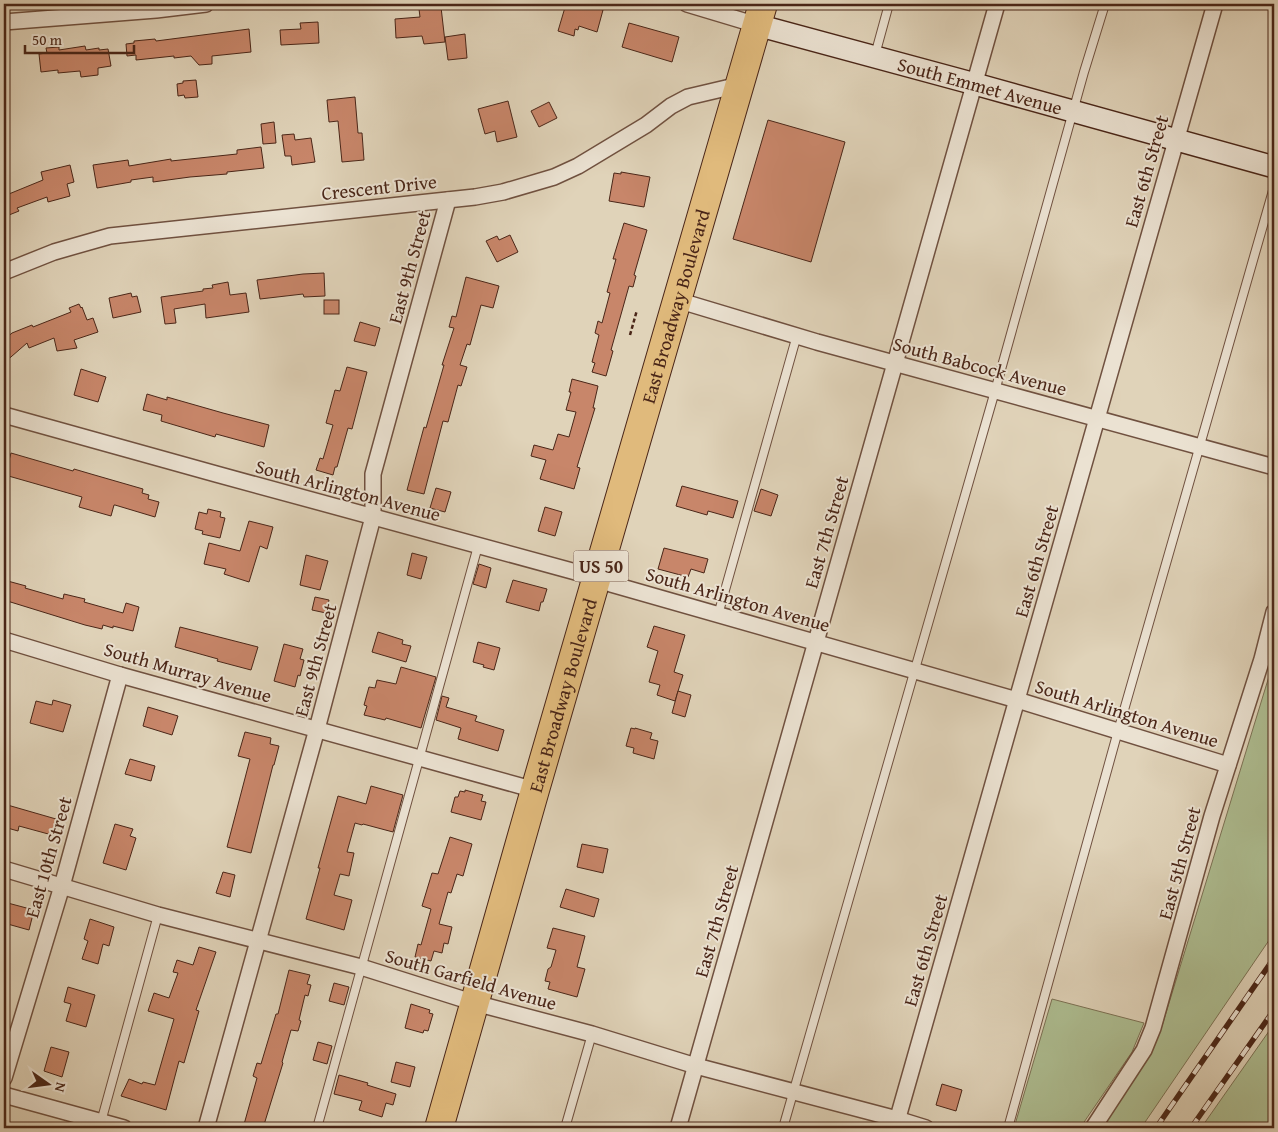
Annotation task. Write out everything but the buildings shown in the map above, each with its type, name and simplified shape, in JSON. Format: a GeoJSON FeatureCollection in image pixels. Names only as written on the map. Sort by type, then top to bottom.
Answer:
{"type":"FeatureCollection","features":[{"type":"Feature","properties":{"kind":"highway","name":"East Broadway Boulevard"},"geometry":{"type":"LineString","coordinates":[[440,1128],[535,790],[760,14]]}},
{"type":"Feature","properties":{"kind":"street"},"geometry":{"type":"LineString","coordinates":[[4,22],[156,10],[206,4]]}},
{"type":"Feature","properties":{"kind":"street","name":"South Emmet Avenue"},"geometry":{"type":"LineString","coordinates":[[687,4],[760,14],[874,57],[1274,167]]}},
{"type":"Feature","properties":{"kind":"street","name":"East 7th Street"},"geometry":{"type":"LineString","coordinates":[[678,1128],[997,4]]}},
{"type":"Feature","properties":{"kind":"street","name":"East 6th Street"},"geometry":{"type":"LineString","coordinates":[[896,1124],[1215,4]]}},
{"type":"Feature","properties":{"kind":"street","name":"Crescent Drive"},"geometry":{"type":"LineString","coordinates":[[4,272],[54,252],[110,236],[475,197],[503,192],[554,177],[578,166],[646,125],[671,106],[688,98],[739,85]]}},
{"type":"Feature","properties":{"kind":"street","name":"East 9th Street"},"geometry":{"type":"LineString","coordinates":[[206,1128],[374,517],[373,474],[448,200]]}},
{"type":"Feature","properties":{"kind":"street","name":"South Babcock Avenue"},"geometry":{"type":"LineString","coordinates":[[677,300],[895,364],[1274,467]]}},
{"type":"Feature","properties":{"kind":"street","name":"South Arlington Avenue"},"geometry":{"type":"LineString","coordinates":[[4,414],[597,579],[1018,700],[1228,765]]}},
{"type":"Feature","properties":{"kind":"street","name":"East 5th Street"},"geometry":{"type":"LineString","coordinates":[[1093,1128],[1144,1050],[1153,1028],[1212,816],[1262,659],[1274,612]]}},
{"type":"Feature","properties":{"kind":"street","name":"South Murray Avenue"},"geometry":{"type":"LineString","coordinates":[[4,640],[535,790]]}},
{"type":"Feature","properties":{"kind":"street","name":"East 10th Street"},"geometry":{"type":"LineString","coordinates":[[4,1078],[62,886],[120,674]]}},
{"type":"Feature","properties":{"kind":"street","name":"South Garfield Avenue"},"geometry":{"type":"LineString","coordinates":[[4,869],[158,915],[361,967],[696,1066],[793,1091],[896,1124],[926,1128]]}},
{"type":"Feature","properties":{"kind":"street"},"geometry":{"type":"LineString","coordinates":[[4,1095],[124,1128]]}},
{"type":"Feature","properties":{"kind":"lane"},"geometry":{"type":"LineString","coordinates":[[874,57],[889,4]]}},
{"type":"Feature","properties":{"kind":"lane"},"geometry":{"type":"LineString","coordinates":[[783,1128],[1105,4]]}},
{"type":"Feature","properties":{"kind":"lane"},"geometry":{"type":"LineString","coordinates":[[1008,1128],[1118,732],[1274,187]]}},
{"type":"Feature","properties":{"kind":"lane"},"geometry":{"type":"LineString","coordinates":[[718,615],[797,336]]}},
{"type":"Feature","properties":{"kind":"lane"},"geometry":{"type":"LineString","coordinates":[[317,1128],[478,546]]}},
{"type":"Feature","properties":{"kind":"lane"},"geometry":{"type":"LineString","coordinates":[[101,1122],[158,915]]}},
{"type":"Feature","properties":{"kind":"lane"},"geometry":{"type":"LineString","coordinates":[[565,1128],[592,1034]]}},
{"type":"Feature","properties":{"kind":"path"},"geometry":{"type":"LineString","coordinates":[[630,335],[637,310]]}},
{"type":"Feature","properties":{"kind":"green space"},"geometry":{"type":"Polygon","coordinates":[[[1274,660],[1274,933],[1141,1128],[1096,1128],[1144,1063],[1162,1026],[1274,660]]]}},
{"type":"Feature","properties":{"kind":"green space"},"geometry":{"type":"Polygon","coordinates":[[[1052,999],[1144,1023],[1132,1052],[1080,1128],[1014,1128],[1052,999]]]}},
{"type":"Feature","properties":{"kind":"green space"},"geometry":{"type":"Polygon","coordinates":[[[1274,1024],[1274,1128],[1201,1128],[1274,1024]]]}},
{"type":"Feature","properties":{"kind":"railway"},"geometry":{"type":"LineString","coordinates":[[1156,1128],[1274,958]]}},
{"type":"Feature","properties":{"kind":"railway"},"geometry":{"type":"LineString","coordinates":[[1191,1128],[1274,1010]]}}]}
